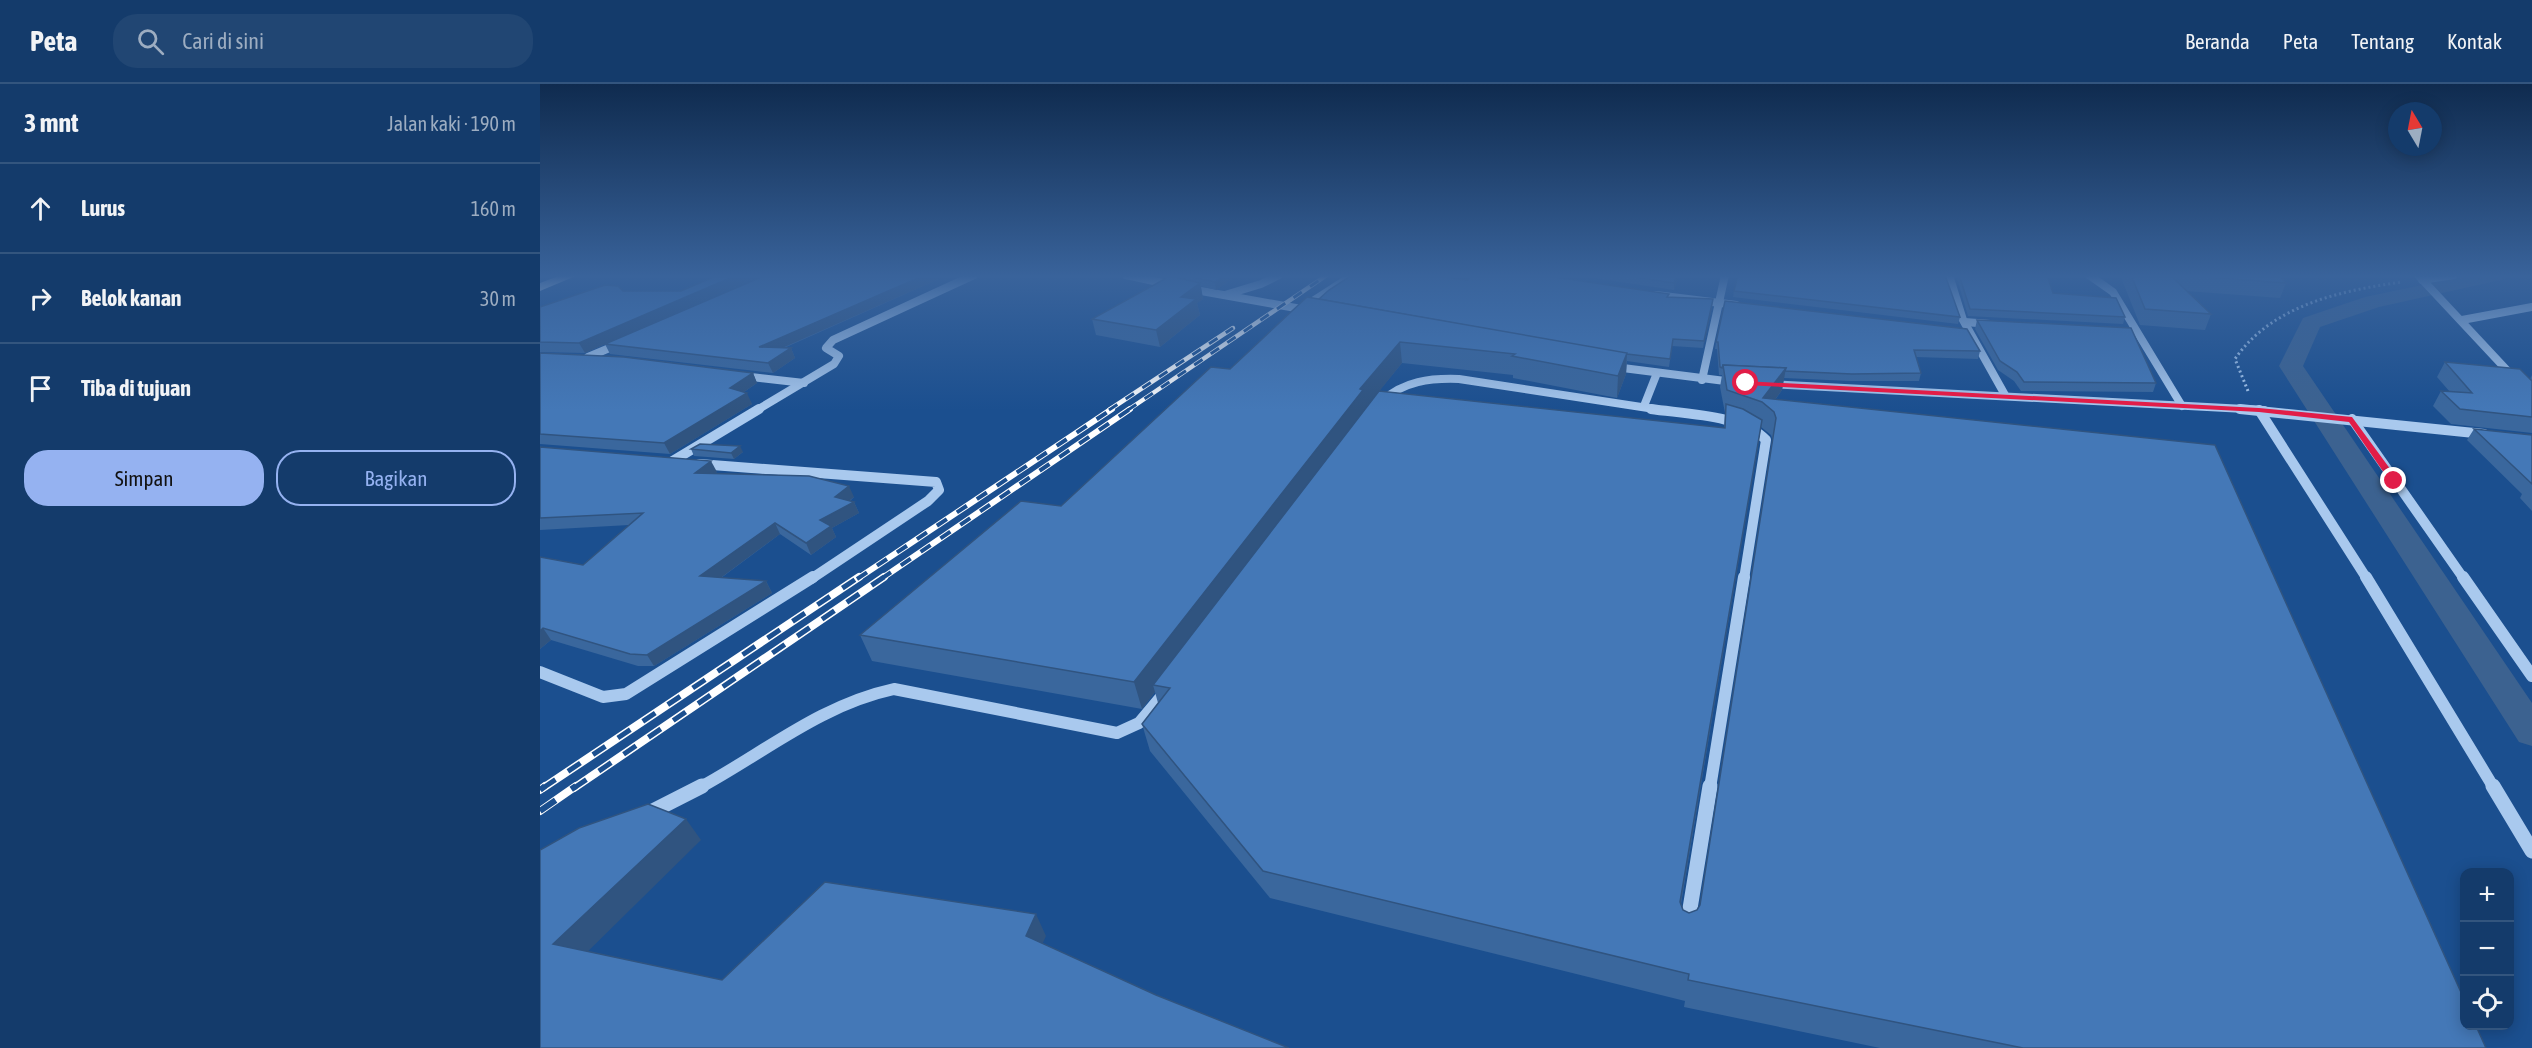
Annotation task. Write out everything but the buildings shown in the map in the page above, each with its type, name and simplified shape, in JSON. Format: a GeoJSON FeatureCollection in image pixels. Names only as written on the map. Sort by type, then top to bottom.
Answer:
{"type":"FeatureCollection","features":[{"type":"Feature","properties":{"kind":"street"},"geometry":{"type":"LineString","coordinates":[[540,672],[603,697],[626,694],[786,596],[928,501],[939,490],[936,482],[911,479],[666,461],[804,383],[838,359],[839,356],[826,348],[833,340],[876,320]]}},
{"type":"Feature","properties":{"kind":"street"},"geometry":{"type":"LineString","coordinates":[[1702,380],[1714,320]]}},
{"type":"Feature","properties":{"kind":"street"},"geometry":{"type":"LineString","coordinates":[[2130,320],[2182,406]]}},
{"type":"Feature","properties":{"kind":"street"},"geometry":{"type":"LineString","coordinates":[[2462,320],[2532,397]]}},
{"type":"Feature","properties":{"kind":"street"},"geometry":{"type":"LineString","coordinates":[[1965,322],[2000,324]]}},
{"type":"Feature","properties":{"kind":"street"},"geometry":{"type":"LineString","coordinates":[[1965,322],[2005,395]]}},
{"type":"Feature","properties":{"kind":"street"},"geometry":{"type":"LineString","coordinates":[[1958,330],[1970,331]]}},
{"type":"Feature","properties":{"kind":"street"},"geometry":{"type":"LineString","coordinates":[[2125,331],[2137,331]]}},
{"type":"Feature","properties":{"kind":"street"},"geometry":{"type":"LineString","coordinates":[[609,359],[584,357],[630,339]]}},
{"type":"Feature","properties":{"kind":"street"},"geometry":{"type":"LineString","coordinates":[[1602,365],[1702,380],[1746,383]]}},
{"type":"Feature","properties":{"kind":"street"},"geometry":{"type":"LineString","coordinates":[[1644,406],[1657,373]]}},
{"type":"Feature","properties":{"kind":"street"},"geometry":{"type":"LineString","coordinates":[[735,375],[804,383]]}},
{"type":"Feature","properties":{"kind":"street"},"geometry":{"type":"LineString","coordinates":[[1371,414],[1390,393],[1406,384],[1432,378],[1459,379],[1742,423],[1758,431],[1766,440],[1686,931]]}},
{"type":"Feature","properties":{"kind":"street"},"geometry":{"type":"LineString","coordinates":[[1756,384],[2005,395],[2259,410],[2498,436]]}},
{"type":"Feature","properties":{"kind":"street"},"geometry":{"type":"LineString","coordinates":[[2259,410],[2380,599],[2532,851]]}},
{"type":"Feature","properties":{"kind":"street"},"geometry":{"type":"LineString","coordinates":[[2347,419],[2532,676]]}},
{"type":"Feature","properties":{"kind":"street"},"geometry":{"type":"LineString","coordinates":[[632,822],[715,779],[803,725],[861,696],[877,691],[894,688],[1117,733],[1128,731],[1141,724],[1176,677]]}},
{"type":"Feature","properties":{"kind":"path"},"geometry":{"type":"LineString","coordinates":[[2259,410],[2239,374],[2235,359],[2244,344],[2278,320]]}},
{"type":"Feature","properties":{"kind":"waterway"},"geometry":{"type":"LineString","coordinates":[[2320,320],[2311,323],[2291,366],[2532,732]]}},
{"type":"Feature","properties":{"kind":"railway"},"geometry":{"type":"LineString","coordinates":[[1128,410],[1261,320]]}},
{"type":"Feature","properties":{"kind":"railway"},"geometry":{"type":"LineString","coordinates":[[1109,410],[1233,328]]}},
{"type":"Feature","properties":{"kind":"railway"},"geometry":{"type":"LineString","coordinates":[[857,579],[1112,409]]}},
{"type":"Feature","properties":{"kind":"railway"},"geometry":{"type":"LineString","coordinates":[[881,579],[1130,409]]}},
{"type":"Feature","properties":{"kind":"railway"},"geometry":{"type":"LineString","coordinates":[[543,788],[859,577]]}},
{"type":"Feature","properties":{"kind":"railway"},"geometry":{"type":"LineString","coordinates":[[574,788],[884,577]]}},
{"type":"Feature","properties":{"kind":"railway"},"geometry":{"type":"LineString","coordinates":[[540,790],[545,786]]}},
{"type":"Feature","properties":{"kind":"railway"},"geometry":{"type":"LineString","coordinates":[[540,811],[576,786]]}},
{"type":"Feature","properties":{"kind":"route"},"geometry":{"type":"LineString","coordinates":[[1746,383],[2259,410],[2352,419],[2394,481]]}}]}
